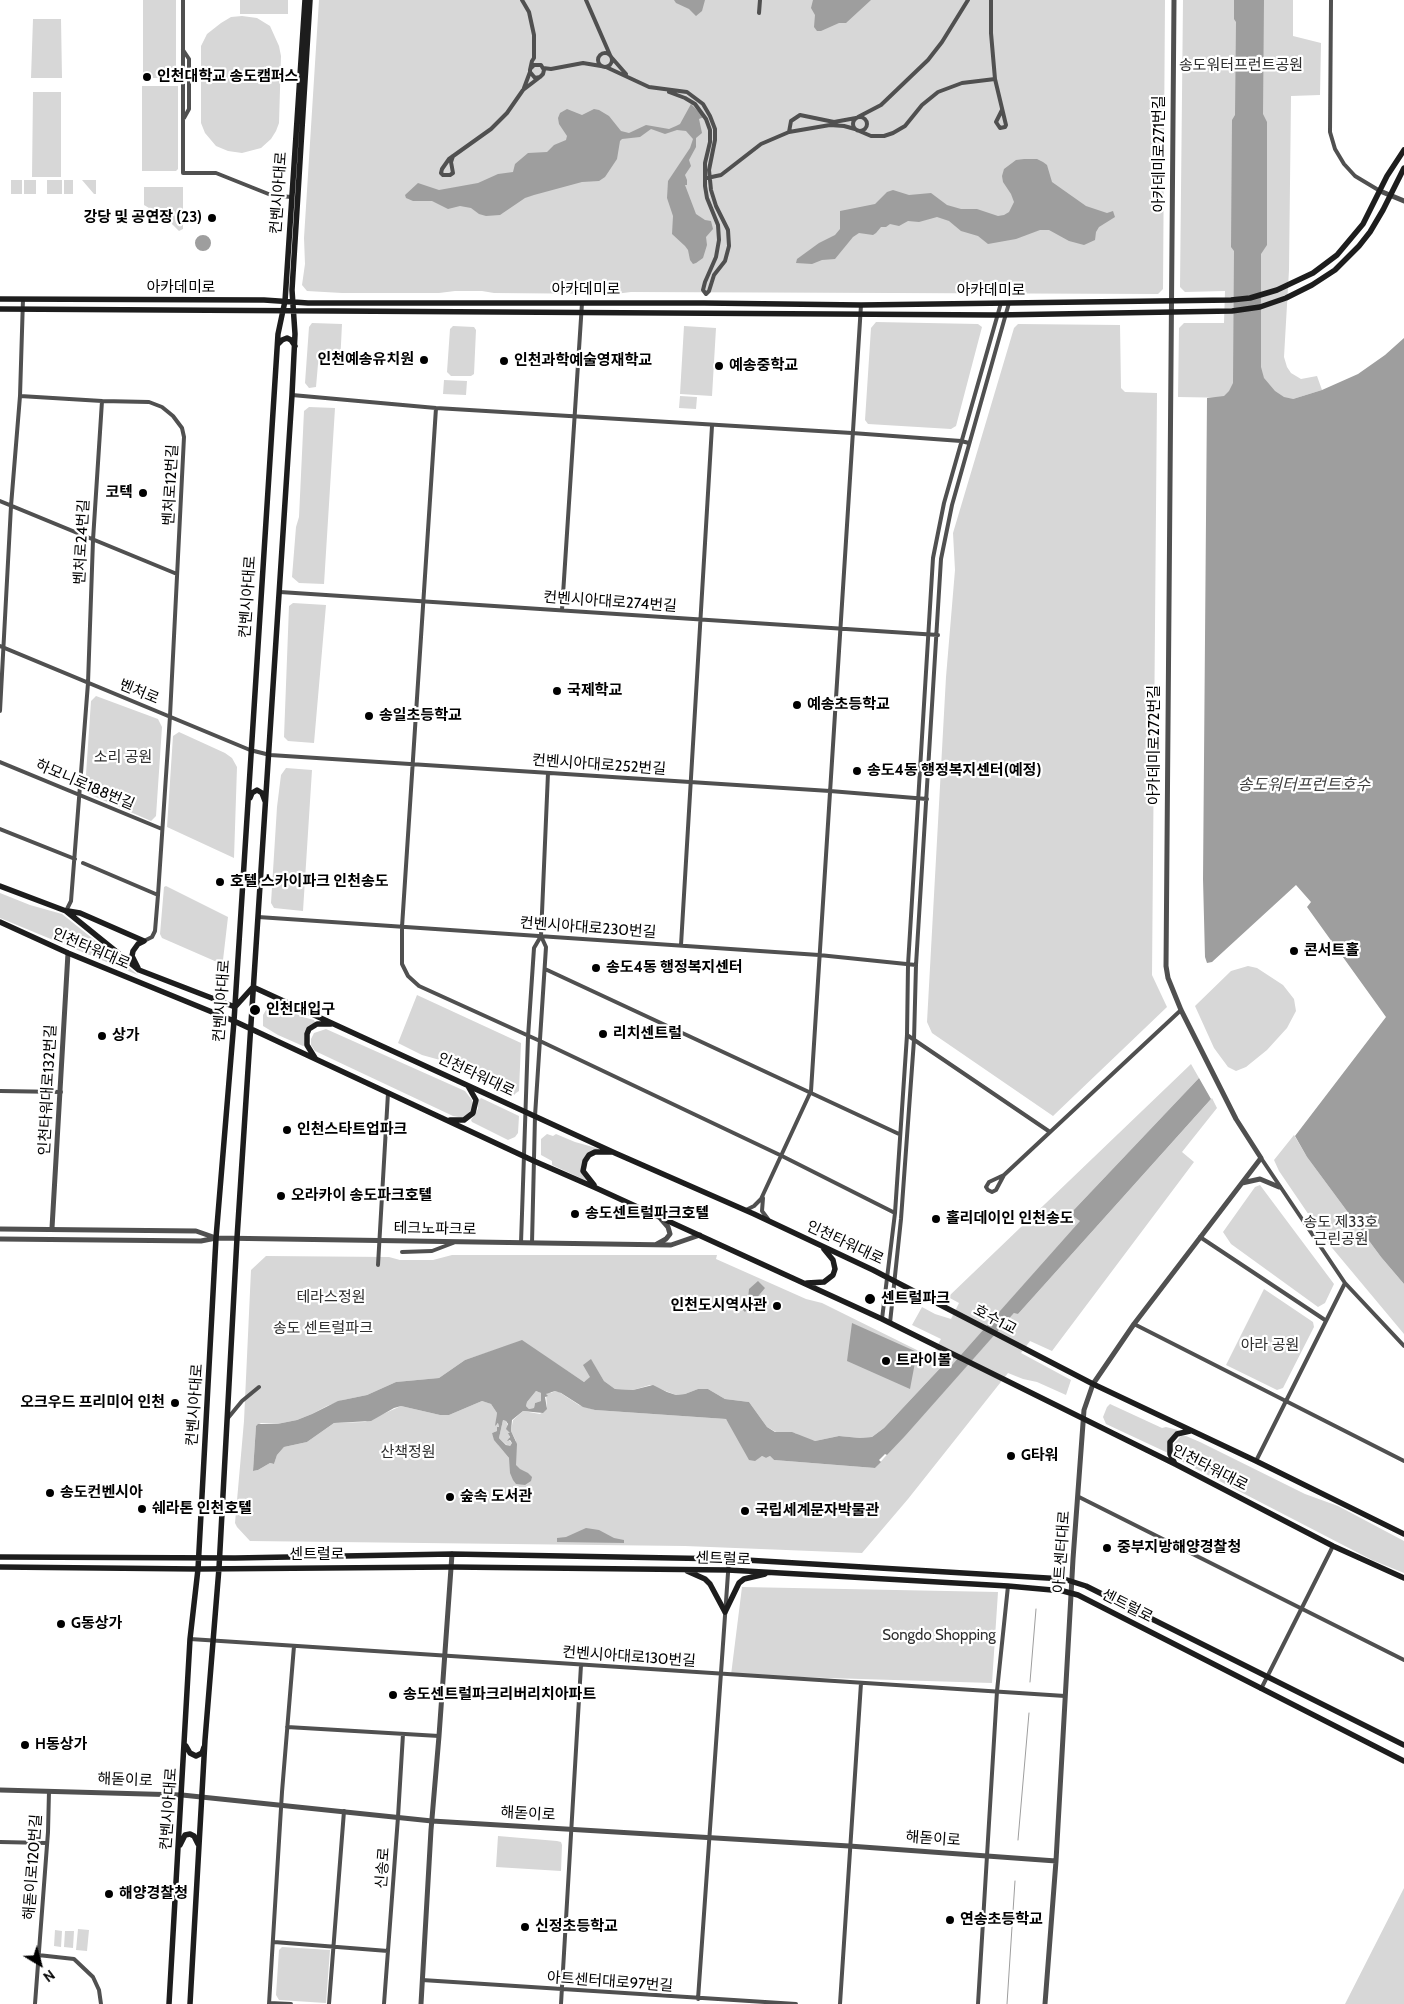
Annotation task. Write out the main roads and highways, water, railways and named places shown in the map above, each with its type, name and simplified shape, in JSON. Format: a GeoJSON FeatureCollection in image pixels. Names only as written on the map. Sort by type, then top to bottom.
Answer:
{"type":"FeatureCollection","features":[{"type":"Feature","properties":{"kind":"main road","name":"컨벤시아대로"},"geometry":{"type":"LineString","coordinates":[[219,1558],[236,1238],[270,755],[295,346],[294,310],[288,301],[292,198],[305,0]]}},
{"type":"Feature","properties":{"kind":"main road","name":"컨벤시아대로"},"geometry":{"type":"LineString","coordinates":[[169,2004],[190,1640],[198,1569],[216,1238],[235,1007],[277,345],[283,310],[288,301],[310,0]]}},
{"type":"Feature","properties":{"kind":"main road"},"geometry":{"type":"LineString","coordinates":[[1171,308],[1250,298],[1277,290],[1313,273],[1343,249],[1363,224],[1390,171],[1404,150]]}},
{"type":"Feature","properties":{"kind":"main road"},"geometry":{"type":"LineString","coordinates":[[1171,308],[1223,312],[1252,309],[1277,302],[1312,285],[1341,264],[1370,232],[1404,168]]}},
{"type":"Feature","properties":{"kind":"main road","name":"아카데미로"},"geometry":{"type":"LineString","coordinates":[[0,299],[288,301],[308,303],[861,305],[1001,302],[1171,308]]}},
{"type":"Feature","properties":{"kind":"main road","name":"아카데미로"},"geometry":{"type":"LineString","coordinates":[[0,309],[1006,315],[1171,308]]}},
{"type":"Feature","properties":{"kind":"main road"},"geometry":{"type":"LineString","coordinates":[[277,345],[287,338],[292,340],[295,346]]}},
{"type":"Feature","properties":{"kind":"main road"},"geometry":{"type":"LineString","coordinates":[[247,807],[252,793],[257,790],[264,797],[266,808]]}},
{"type":"Feature","properties":{"kind":"main road","name":"인천타워대로"},"geometry":{"type":"LineString","coordinates":[[0,886],[66,911],[139,970],[235,1007]]}},
{"type":"Feature","properties":{"kind":"main road"},"geometry":{"type":"LineString","coordinates":[[66,911],[80,913],[144,941],[136,946],[132,956],[139,970]]}},
{"type":"Feature","properties":{"kind":"main road","name":"인천타워대로"},"geometry":{"type":"LineString","coordinates":[[0,922],[68,953],[234,1021],[534,1161],[882,1319],[1175,1464],[1333,1546],[1404,1578]]}},
{"type":"Feature","properties":{"kind":"main road"},"geometry":{"type":"LineString","coordinates":[[133,937],[136,946]]}},
{"type":"Feature","properties":{"kind":"main road"},"geometry":{"type":"LineString","coordinates":[[235,1007],[253,986]]}},
{"type":"Feature","properties":{"kind":"main road","name":"인천타워대로"},"geometry":{"type":"LineString","coordinates":[[253,986],[774,1224],[886,1277],[955,1313]]}},
{"type":"Feature","properties":{"kind":"main road"},"geometry":{"type":"LineString","coordinates":[[319,1062],[311,1054],[307,1045],[308,1031],[320,1023],[338,1026]]}},
{"type":"Feature","properties":{"kind":"main road"},"geometry":{"type":"LineString","coordinates":[[446,1120],[464,1120],[473,1113],[476,1106],[475,1098],[472,1091],[465,1084]]}},
{"type":"Feature","properties":{"kind":"main road"},"geometry":{"type":"LineString","coordinates":[[596,1188],[585,1175],[584,1161],[595,1152],[615,1153]]}},
{"type":"Feature","properties":{"kind":"main road"},"geometry":{"type":"LineString","coordinates":[[802,1282],[824,1282],[833,1275],[835,1269],[833,1260],[821,1246]]}},
{"type":"Feature","properties":{"kind":"main road","name":"호수1교"},"geometry":{"type":"LineString","coordinates":[[955,1313],[1024,1349]]}},
{"type":"Feature","properties":{"kind":"main road","name":"인천타워대로"},"geometry":{"type":"LineString","coordinates":[[1024,1349],[1404,1534]]}},
{"type":"Feature","properties":{"kind":"main road"},"geometry":{"type":"LineString","coordinates":[[1175,1464],[1170,1454],[1170,1442],[1177,1434],[1190,1431]]}},
{"type":"Feature","properties":{"kind":"main road","name":"센트럴로"},"geometry":{"type":"LineString","coordinates":[[0,1557],[219,1558],[452,1554],[729,1559],[1072,1580],[1404,1745]]}},
{"type":"Feature","properties":{"kind":"main road"},"geometry":{"type":"LineString","coordinates":[[190,2004],[205,1740],[219,1558]]}},
{"type":"Feature","properties":{"kind":"main road","name":"센트럴로"},"geometry":{"type":"LineString","coordinates":[[0,1567],[198,1569],[451,1567],[728,1570],[1008,1586],[1071,1593],[1404,1761]]}},
{"type":"Feature","properties":{"kind":"main road"},"geometry":{"type":"LineString","coordinates":[[683,1570],[698,1576],[710,1584],[725,1612],[738,1583],[744,1579],[770,1573]]}},
{"type":"Feature","properties":{"kind":"main road"},"geometry":{"type":"LineString","coordinates":[[185,1741],[188,1751],[196,1756],[202,1753],[205,1740]]}},
{"type":"Feature","properties":{"kind":"main road"},"geometry":{"type":"LineString","coordinates":[[178,1850],[185,1835],[191,1834],[197,1840],[199,1852]]}},
{"type":"Feature","properties":{"kind":"water"},"geometry":{"type":"Polygon","coordinates":[[[674,0],[705,0],[702,11],[696,16],[689,9],[676,3],[674,0]]]}},
{"type":"Feature","properties":{"kind":"water"},"geometry":{"type":"Polygon","coordinates":[[[813,0],[871,0],[846,23],[839,23],[817,31],[814,27],[815,15],[811,8],[813,0]]]}},
{"type":"Feature","properties":{"kind":"water","name":"송도워터프런트호수"},"geometry":{"type":"Polygon","coordinates":[[[1234,0],[1264,0],[1263,114],[1267,122],[1267,245],[1261,254],[1261,367],[1264,378],[1275,391],[1284,397],[1293,399],[1322,390],[1358,374],[1385,355],[1404,338],[1404,1284],[1381,1257],[1307,1157],[1295,1136],[1386,1017],[1307,907],[1311,902],[1296,885],[1212,962],[1207,963],[1205,957],[1203,879],[1207,398],[1224,396],[1233,383],[1234,251],[1231,247],[1232,120],[1235,115],[1236,22],[1234,19],[1234,0]]]}},
{"type":"Feature","properties":{"kind":"water"},"geometry":{"type":"Polygon","coordinates":[[[691,104],[704,117],[699,119],[702,133],[696,138],[696,147],[689,160],[691,166],[685,175],[687,185],[685,185],[696,214],[705,220],[711,221],[713,229],[706,237],[707,245],[703,258],[693,264],[688,250],[672,234],[673,216],[667,198],[668,181],[690,148],[693,139],[686,131],[677,130],[665,134],[651,129],[640,137],[622,139],[617,159],[605,177],[599,181],[582,182],[525,198],[500,215],[486,216],[479,214],[471,208],[460,206],[448,209],[432,201],[413,201],[406,198],[405,195],[418,183],[439,190],[478,183],[498,174],[513,172],[515,164],[528,153],[547,152],[554,145],[566,140],[567,136],[559,124],[558,118],[560,113],[567,109],[582,115],[594,109],[599,110],[609,116],[621,131],[629,133],[646,125],[669,129],[676,126],[680,124],[691,104]]]}},
{"type":"Feature","properties":{"kind":"water"},"geometry":{"type":"Polygon","coordinates":[[[1037,159],[1043,162],[1047,165],[1052,182],[1086,206],[1107,213],[1113,211],[1115,217],[1099,227],[1095,240],[1084,245],[1069,241],[1049,230],[1040,230],[1016,239],[988,244],[978,236],[961,231],[949,221],[937,217],[919,222],[908,221],[899,226],[890,224],[886,227],[881,227],[873,235],[859,233],[853,237],[835,259],[822,260],[812,264],[796,263],[797,259],[819,243],[835,235],[840,229],[840,211],[875,204],[887,192],[893,190],[909,195],[931,193],[947,205],[961,209],[977,209],[998,216],[1004,215],[1009,212],[1014,202],[1003,182],[1004,169],[1016,160],[1037,159]]]}},
{"type":"Feature","properties":{"kind":"water"},"geometry":{"type":"Polygon","coordinates":[[[203,235],[209,237],[211,243],[209,249],[203,251],[197,249],[195,243],[197,237],[203,235]]]}},
{"type":"Feature","properties":{"kind":"water"},"geometry":{"type":"Polygon","coordinates":[[[1199,1078],[1211,1099],[1018,1314],[1014,1313],[905,1436],[887,1455],[885,1454],[879,1460],[881,1462],[875,1468],[774,1460],[770,1456],[766,1458],[762,1456],[755,1461],[749,1460],[726,1419],[595,1410],[583,1407],[555,1391],[546,1394],[548,1396],[545,1397],[547,1409],[543,1413],[523,1411],[512,1420],[511,1431],[517,1444],[516,1465],[532,1477],[531,1481],[525,1485],[516,1484],[513,1480],[510,1473],[509,1458],[494,1440],[492,1433],[497,1431],[497,1427],[499,1427],[498,1423],[495,1426],[497,1413],[491,1404],[482,1401],[449,1415],[440,1415],[401,1406],[371,1421],[334,1423],[307,1442],[284,1447],[277,1455],[274,1464],[270,1463],[253,1471],[256,1426],[258,1424],[277,1424],[297,1420],[338,1401],[367,1395],[396,1382],[439,1378],[465,1360],[522,1340],[584,1382],[590,1377],[583,1365],[591,1359],[604,1381],[615,1389],[633,1390],[653,1385],[676,1395],[698,1389],[708,1389],[725,1399],[749,1402],[767,1427],[775,1432],[792,1432],[815,1441],[839,1436],[872,1437],[884,1428],[945,1363],[951,1366],[1080,1221],[1070,1214],[1199,1078]],[[536,1391],[527,1402],[526,1406],[529,1409],[534,1408],[535,1403],[541,1401],[541,1393],[536,1391]],[[503,1420],[499,1438],[506,1445],[510,1446],[512,1443],[510,1440],[507,1441],[510,1437],[508,1433],[510,1433],[506,1429],[508,1424],[503,1420]]]}},
{"type":"Feature","properties":{"kind":"water"},"geometry":{"type":"Polygon","coordinates":[[[758,1281],[765,1288],[745,1312],[742,1306],[748,1299],[749,1289],[758,1281]]]}},
{"type":"Feature","properties":{"kind":"water","name":"트라이볼"},"geometry":{"type":"Polygon","coordinates":[[[852,1323],[917,1352],[910,1389],[847,1361],[852,1323]]]}},
{"type":"Feature","properties":{"kind":"water"},"geometry":{"type":"Polygon","coordinates":[[[586,1528],[599,1530],[614,1538],[624,1540],[624,1543],[557,1542],[557,1538],[566,1537],[586,1528]]]}},
{"type":"Feature","properties":{"kind":"waterway"},"geometry":{"type":"LineString","coordinates":[[1030,1682],[1036,1609]]}},
{"type":"Feature","properties":{"kind":"waterway"},"geometry":{"type":"LineString","coordinates":[[1018,1840],[1029,1713]]}},
{"type":"Feature","properties":{"kind":"waterway"},"geometry":{"type":"LineString","coordinates":[[1007,2004],[1015,1881]]}},
{"type":"Feature","properties":{"kind":"place","name":"인천대학교 송도캠퍼스"},"geometry":{"type":"Point","coordinates":[147,77]}},
{"type":"Feature","properties":{"kind":"place","name":"강당 및 공연장 (23)"},"geometry":{"type":"Point","coordinates":[212,218]}},
{"type":"Feature","properties":{"kind":"place","name":"인천예송유치원"},"geometry":{"type":"Point","coordinates":[424,360]}},
{"type":"Feature","properties":{"kind":"place","name":"인천과학예술영재학교"},"geometry":{"type":"Point","coordinates":[504,361]}},
{"type":"Feature","properties":{"kind":"place","name":"예송중학교"},"geometry":{"type":"Point","coordinates":[719,366]}},
{"type":"Feature","properties":{"kind":"place","name":"코텍"},"geometry":{"type":"Point","coordinates":[143,493]}},
{"type":"Feature","properties":{"kind":"place","name":"국제학교"},"geometry":{"type":"Point","coordinates":[557,691]}},
{"type":"Feature","properties":{"kind":"place","name":"예송초등학교"},"geometry":{"type":"Point","coordinates":[797,705]}},
{"type":"Feature","properties":{"kind":"place","name":"송일초등학교"},"geometry":{"type":"Point","coordinates":[369,716]}},
{"type":"Feature","properties":{"kind":"place","name":"송도4동 행정복지센터(예정)"},"geometry":{"type":"Point","coordinates":[857,771]}},
{"type":"Feature","properties":{"kind":"place","name":"호텔 스카이파크 인천송도"},"geometry":{"type":"Point","coordinates":[220,882]}},
{"type":"Feature","properties":{"kind":"place","name":"콘서트홀"},"geometry":{"type":"Point","coordinates":[1294,951]}},
{"type":"Feature","properties":{"kind":"place","name":"송도4동 행정복지센터"},"geometry":{"type":"Point","coordinates":[596,968]}},
{"type":"Feature","properties":{"kind":"place","name":"인천대입구"},"geometry":{"type":"Point","coordinates":[255,1010]}},
{"type":"Feature","properties":{"kind":"place","name":"리치센트럴"},"geometry":{"type":"Point","coordinates":[603,1034]}},
{"type":"Feature","properties":{"kind":"place","name":"상가"},"geometry":{"type":"Point","coordinates":[102,1036]}},
{"type":"Feature","properties":{"kind":"place","name":"인천스타트업파크"},"geometry":{"type":"Point","coordinates":[287,1130]}},
{"type":"Feature","properties":{"kind":"place","name":"오라카이 송도파크호텔"},"geometry":{"type":"Point","coordinates":[281,1196]}},
{"type":"Feature","properties":{"kind":"place","name":"송도센트럴파크호텔"},"geometry":{"type":"Point","coordinates":[575,1214]}},
{"type":"Feature","properties":{"kind":"place","name":"홀리데이인 인천송도"},"geometry":{"type":"Point","coordinates":[936,1219]}},
{"type":"Feature","properties":{"kind":"place","name":"센트럴파크"},"geometry":{"type":"Point","coordinates":[870,1299]}},
{"type":"Feature","properties":{"kind":"place","name":"인천도시역사관"},"geometry":{"type":"Point","coordinates":[777,1306]}},
{"type":"Feature","properties":{"kind":"place","name":"트라이볼"},"geometry":{"type":"Point","coordinates":[886,1361]}},
{"type":"Feature","properties":{"kind":"place","name":"오크우드 프리미어 인천"},"geometry":{"type":"Point","coordinates":[175,1403]}},
{"type":"Feature","properties":{"kind":"place","name":"G타워"},"geometry":{"type":"Point","coordinates":[1011,1456]}},
{"type":"Feature","properties":{"kind":"place","name":"송도컨벤시아"},"geometry":{"type":"Point","coordinates":[50,1493]}},
{"type":"Feature","properties":{"kind":"place","name":"숲속 도서관"},"geometry":{"type":"Point","coordinates":[450,1497]}},
{"type":"Feature","properties":{"kind":"place","name":"쉐라톤 인천호텔"},"geometry":{"type":"Point","coordinates":[142,1509]}},
{"type":"Feature","properties":{"kind":"place","name":"국립세계문자박물관"},"geometry":{"type":"Point","coordinates":[745,1511]}},
{"type":"Feature","properties":{"kind":"place","name":"중부지방해양경찰청"},"geometry":{"type":"Point","coordinates":[1107,1548]}},
{"type":"Feature","properties":{"kind":"place","name":"G동상가"},"geometry":{"type":"Point","coordinates":[61,1624]}},
{"type":"Feature","properties":{"kind":"place","name":"송도센트럴파크리버리치아파트"},"geometry":{"type":"Point","coordinates":[393,1695]}},
{"type":"Feature","properties":{"kind":"place","name":"H동상가"},"geometry":{"type":"Point","coordinates":[25,1745]}},
{"type":"Feature","properties":{"kind":"place","name":"해양경찰청"},"geometry":{"type":"Point","coordinates":[109,1894]}},
{"type":"Feature","properties":{"kind":"place","name":"연송초등학교"},"geometry":{"type":"Point","coordinates":[950,1920]}},
{"type":"Feature","properties":{"kind":"place","name":"신정초등학교"},"geometry":{"type":"Point","coordinates":[525,1927]}},
{"type":"Feature","properties":{"kind":"park label","name":"송도워터프런트공원"},"geometry":{"type":"Point","coordinates":[1241,66]}},
{"type":"Feature","properties":{"kind":"park label","name":"소리 공원"},"geometry":{"type":"Point","coordinates":[123,758]}},
{"type":"Feature","properties":{"kind":"park label","name":"송도 제33호 근린공원"},"geometry":{"type":"Point","coordinates":[1341,1232]}},
{"type":"Feature","properties":{"kind":"park label","name":"테라스정원"},"geometry":{"type":"Point","coordinates":[331,1298]}},
{"type":"Feature","properties":{"kind":"park label","name":"송도 센트럴파크"},"geometry":{"type":"Point","coordinates":[323,1329]}},
{"type":"Feature","properties":{"kind":"park label","name":"아라 공원"},"geometry":{"type":"Point","coordinates":[1270,1346]}},
{"type":"Feature","properties":{"kind":"park label","name":"산책정원"},"geometry":{"type":"Point","coordinates":[408,1453]}},
{"type":"Feature","properties":{"kind":"park label","name":"Songdo Shopping"},"geometry":{"type":"Point","coordinates":[939,1636]}}]}
